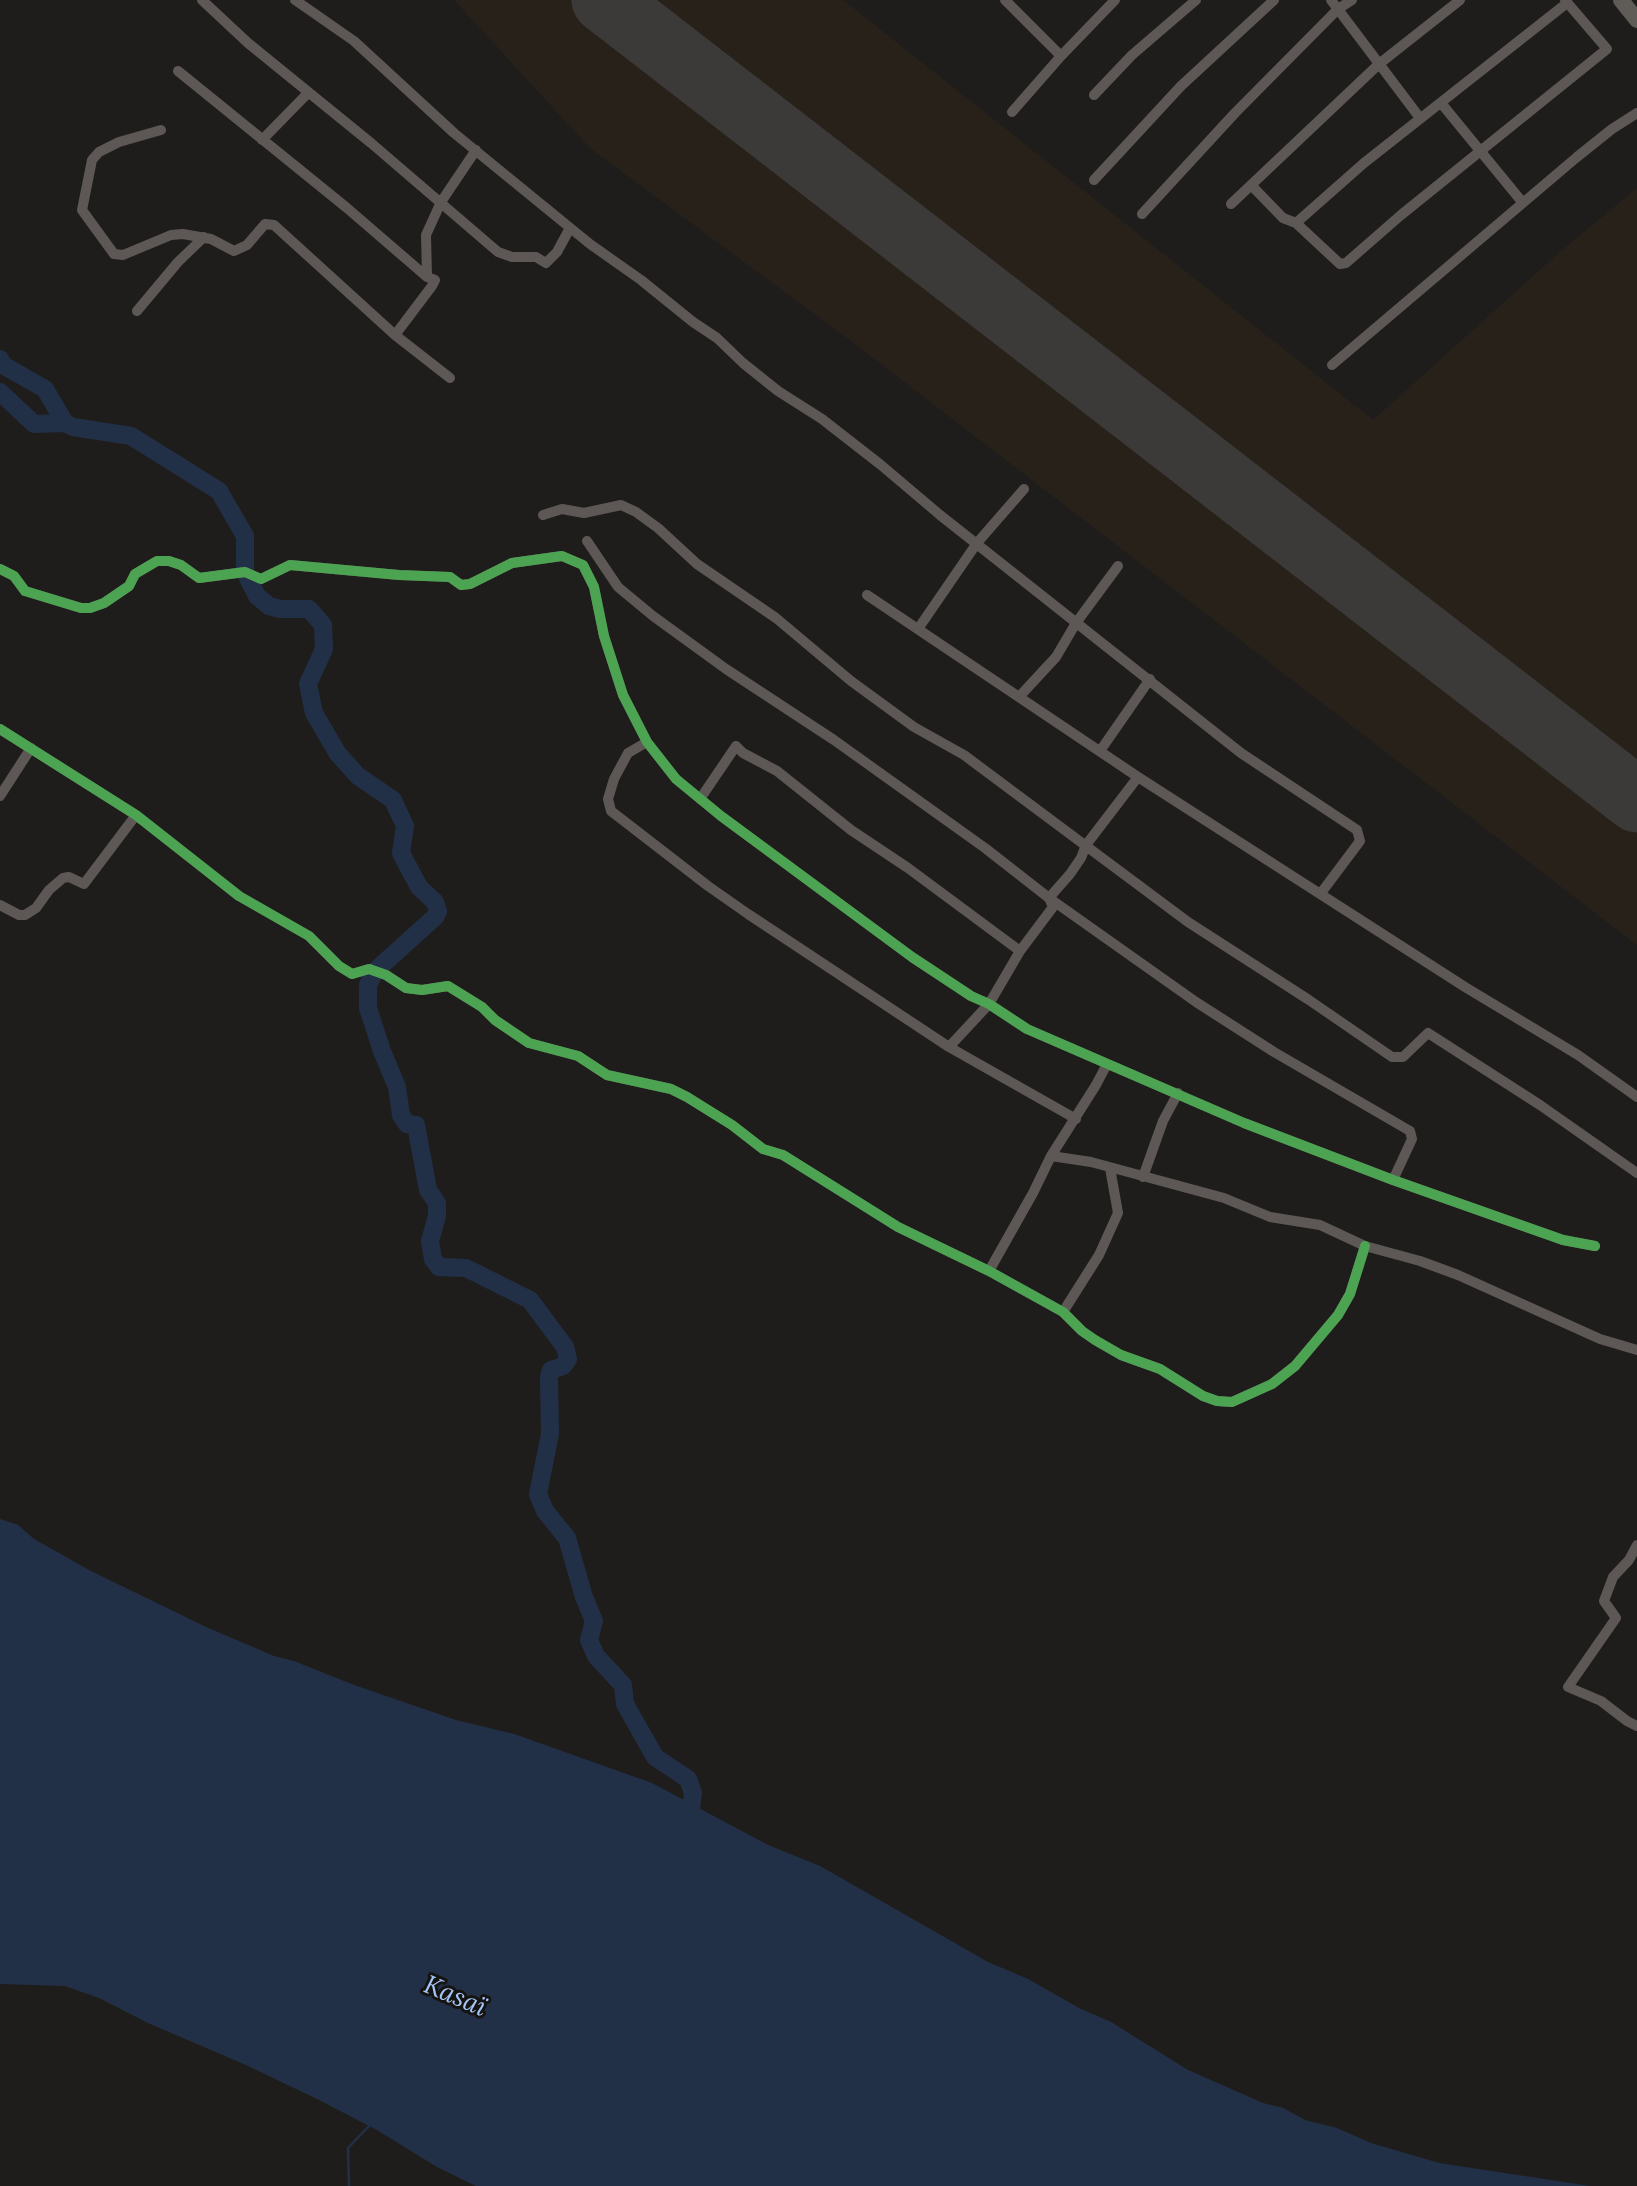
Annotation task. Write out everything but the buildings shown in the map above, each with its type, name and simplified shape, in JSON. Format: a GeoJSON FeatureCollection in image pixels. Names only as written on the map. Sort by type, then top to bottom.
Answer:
{"type":"FeatureCollection","features":[{"type":"Feature","properties":{"kind":"main road"},"geometry":{"type":"LineString","coordinates":[[1621,0],[1637,20]]}},
{"type":"Feature","properties":{"kind":"street"},"geometry":{"type":"LineString","coordinates":[[202,0],[248,43],[498,252],[505,256],[536,257],[546,262],[557,253],[570,228]]}},
{"type":"Feature","properties":{"kind":"street"},"geometry":{"type":"LineString","coordinates":[[295,0],[354,41],[476,150],[570,228],[641,280],[685,317],[717,338],[778,391],[822,419],[1241,753],[1357,830],[1360,841],[1321,893]]}},
{"type":"Feature","properties":{"kind":"street"},"geometry":{"type":"LineString","coordinates":[[1005,0],[1061,56]]}},
{"type":"Feature","properties":{"kind":"street"},"geometry":{"type":"LineString","coordinates":[[1012,112],[1115,0]]}},
{"type":"Feature","properties":{"kind":"street"},"geometry":{"type":"LineString","coordinates":[[1094,95],[1132,55],[1196,0]]}},
{"type":"Feature","properties":{"kind":"street"},"geometry":{"type":"LineString","coordinates":[[1094,180],[1181,86],[1274,0]]}},
{"type":"Feature","properties":{"kind":"street"},"geometry":{"type":"LineString","coordinates":[[1142,214],[1335,5],[1352,0]]}},
{"type":"Feature","properties":{"kind":"street"},"geometry":{"type":"LineString","coordinates":[[1231,204],[1379,64],[1460,0]]}},
{"type":"Feature","properties":{"kind":"street"},"geometry":{"type":"LineString","coordinates":[[1252,186],[1283,218],[1296,223],[1340,264],[1346,264],[1480,150],[1607,49],[1566,1],[1337,184],[1296,223]]}},
{"type":"Feature","properties":{"kind":"street"},"geometry":{"type":"LineString","coordinates":[[1335,5],[1420,118]]}},
{"type":"Feature","properties":{"kind":"street"},"geometry":{"type":"LineString","coordinates":[[178,71],[347,208],[427,277],[435,280],[395,335]]}},
{"type":"Feature","properties":{"kind":"street"},"geometry":{"type":"LineString","coordinates":[[262,140],[308,93]]}},
{"type":"Feature","properties":{"kind":"street"},"geometry":{"type":"LineString","coordinates":[[1441,103],[1523,202]]}},
{"type":"Feature","properties":{"kind":"street"},"geometry":{"type":"LineString","coordinates":[[1332,365],[1523,202],[1612,129],[1637,113]]}},
{"type":"Feature","properties":{"kind":"street"},"geometry":{"type":"LineString","coordinates":[[161,130],[119,142],[99,152],[92,160],[82,210],[114,254],[118,256],[171,235],[183,234],[204,237],[234,251],[247,245],[265,224],[274,225],[395,335],[450,378]]}},
{"type":"Feature","properties":{"kind":"street"},"geometry":{"type":"LineString","coordinates":[[427,277],[426,235],[441,202],[476,150]]}},
{"type":"Feature","properties":{"kind":"street"},"geometry":{"type":"LineString","coordinates":[[137,311],[178,261],[204,237]]}},
{"type":"Feature","properties":{"kind":"street"},"geometry":{"type":"LineString","coordinates":[[918,629],[977,542],[1024,489]]}},
{"type":"Feature","properties":{"kind":"street"},"geometry":{"type":"LineString","coordinates":[[543,515],[562,509],[584,513],[621,505],[636,512],[697,564],[776,618],[851,681],[914,727],[964,755],[1188,922],[1392,1057],[1403,1057],[1428,1033],[1540,1105],[1637,1174]]}},
{"type":"Feature","properties":{"kind":"street"},"geometry":{"type":"LineString","coordinates":[[587,541],[618,587],[726,669],[834,740],[1196,1002],[1263,1045],[1410,1131],[1412,1139],[1393,1180]]}},
{"type":"Feature","properties":{"kind":"street"},"geometry":{"type":"LineString","coordinates":[[0,569],[14,576],[25,591],[81,608],[90,608],[104,603],[129,586],[135,574],[157,561],[181,565],[199,578],[245,572],[261,579],[290,565],[450,577],[461,585],[470,584],[512,563],[562,556],[583,565],[594,587],[604,636],[623,695],[648,742],[676,779],[912,957],[1027,1030],[1244,1123],[1393,1180],[1563,1240],[1595,1246]]}},
{"type":"Feature","properties":{"kind":"street"},"geometry":{"type":"LineString","coordinates":[[1019,697],[1056,657],[1076,622],[1118,566]]}},
{"type":"Feature","properties":{"kind":"street"},"geometry":{"type":"LineString","coordinates":[[867,595],[1138,777],[1465,987],[1578,1055],[1637,1097]]}},
{"type":"Feature","properties":{"kind":"street"},"geometry":{"type":"LineString","coordinates":[[1100,751],[1150,679]]}},
{"type":"Feature","properties":{"kind":"street"},"geometry":{"type":"LineString","coordinates":[[0,729],[136,815],[239,896],[309,936],[339,966],[352,974],[369,969],[386,975],[405,988],[422,990],[448,986],[482,1007],[495,1020],[529,1043],[578,1056],[607,1075],[671,1089],[732,1125],[763,1149],[783,1155],[898,1227],[989,1271],[1063,1312],[1082,1331],[1121,1354],[1160,1369],[1203,1396],[1232,1402],[1272,1384],[1295,1366],[1325,1331],[1350,1294],[1365,1246]]}},
{"type":"Feature","properties":{"kind":"street"},"geometry":{"type":"LineString","coordinates":[[648,742],[628,753],[614,779],[608,799],[611,811],[708,886],[950,1046],[1076,1119]]}},
{"type":"Feature","properties":{"kind":"street"},"geometry":{"type":"LineString","coordinates":[[700,799],[736,746],[743,753],[777,771],[851,830],[908,868],[1020,951]]}},
{"type":"Feature","properties":{"kind":"street"},"geometry":{"type":"LineString","coordinates":[[0,796],[30,748]]}},
{"type":"Feature","properties":{"kind":"street"},"geometry":{"type":"LineString","coordinates":[[1049,898],[1138,777]]}},
{"type":"Feature","properties":{"kind":"street"},"geometry":{"type":"LineString","coordinates":[[0,905],[19,915],[25,915],[36,908],[62,878],[69,877],[84,884],[136,815]]}},
{"type":"Feature","properties":{"kind":"street"},"geometry":{"type":"LineString","coordinates":[[950,1046],[989,1004],[1020,951],[1053,907],[1049,898]]}},
{"type":"Feature","properties":{"kind":"street"},"geometry":{"type":"LineString","coordinates":[[989,1271],[1051,1156],[1076,1119],[1107,1064]]}},
{"type":"Feature","properties":{"kind":"street"},"geometry":{"type":"LineString","coordinates":[[1143,1177],[1163,1121],[1178,1093]]}},
{"type":"Feature","properties":{"kind":"street"},"geometry":{"type":"LineString","coordinates":[[1051,1156],[1091,1162],[1224,1198],[1270,1217],[1320,1225],[1365,1246],[1458,1275],[1589,1334],[1637,1350]]}},
{"type":"Feature","properties":{"kind":"street"},"geometry":{"type":"LineString","coordinates":[[1063,1312],[1099,1255],[1118,1213],[1110,1168]]}},
{"type":"Feature","properties":{"kind":"street"},"geometry":{"type":"LineString","coordinates":[[1637,1545],[1629,1560],[1613,1577],[1604,1601],[1616,1618],[1568,1687],[1601,1701],[1637,1726]]}},
{"type":"Feature","properties":{"kind":"shaded area"},"geometry":{"type":"Polygon","coordinates":[[[454,0],[843,0],[1373,420],[1561,251],[1637,188],[1637,945],[855,344],[590,148],[454,0]]]}},
{"type":"Feature","properties":{"kind":"water","name":"Kasaï"},"geometry":{"type":"Polygon","coordinates":[[[0,1519],[18,1525],[34,1539],[91,1571],[206,1627],[274,1656],[456,1720],[514,1734],[652,1783],[768,1845],[820,1866],[988,1962],[1028,1979],[1079,2008],[1111,2022],[1188,2070],[1263,2103],[1283,2108],[1305,2120],[1337,2128],[1371,2143],[1439,2163],[1590,2186],[476,2186],[317,2099],[99,1998],[65,1986],[0,1984],[0,1519]]]}},
{"type":"Feature","properties":{"kind":"waterway"},"geometry":{"type":"LineString","coordinates":[[0,359],[3,365],[45,389],[65,423],[73,427],[131,436],[219,491],[245,536],[245,572],[257,596],[269,606],[280,609],[309,609],[323,625],[324,649],[308,684],[314,713],[338,754],[358,776],[393,800],[405,826],[401,853],[419,887],[435,902],[438,911],[435,917],[375,971],[368,985],[368,1008],[397,1087],[401,1115],[407,1124],[416,1125],[428,1190],[437,1203],[437,1216],[430,1241],[433,1259],[439,1267],[466,1268],[530,1300],[565,1347],[568,1359],[563,1366],[551,1370],[549,1377],[550,1434],[538,1494],[545,1511],[567,1538],[594,1621],[589,1640],[596,1656],[623,1685],[625,1704],[655,1757],[688,1779],[693,1793],[689,1825]]}},
{"type":"Feature","properties":{"kind":"waterway"},"geometry":{"type":"LineString","coordinates":[[0,392],[34,424],[65,423]]}},
{"type":"Feature","properties":{"kind":"waterway"},"geometry":{"type":"LineString","coordinates":[[349,2186],[348,2148],[370,2125]]}},
{"type":"Feature","properties":{"kind":"runway"},"geometry":{"type":"LineString","coordinates":[[604,0],[1637,800]]}},
{"type":"Feature","properties":{"kind":"cycle path"},"geometry":{"type":"LineString","coordinates":[[0,569],[14,576],[25,591],[81,608],[90,608],[104,603],[129,586],[135,574],[157,561],[181,565],[199,578],[245,572],[261,579],[290,565],[450,577],[461,585],[470,584],[512,563],[562,556],[583,565],[594,587],[604,636],[623,695],[647,742],[676,779],[721,816],[912,957],[1027,1029],[1244,1123],[1393,1180],[1563,1240],[1595,1246]]}},
{"type":"Feature","properties":{"kind":"cycle path"},"geometry":{"type":"LineString","coordinates":[[0,729],[136,815],[239,896],[309,936],[339,966],[352,974],[369,969],[386,975],[406,988],[422,990],[448,986],[482,1007],[495,1020],[529,1043],[578,1056],[607,1075],[671,1089],[732,1125],[763,1149],[783,1155],[898,1227],[989,1271],[1063,1312],[1095,1340],[1121,1355],[1160,1369],[1203,1396],[1232,1402],[1272,1384],[1295,1366],[1338,1315],[1350,1294],[1365,1246]]}}]}
